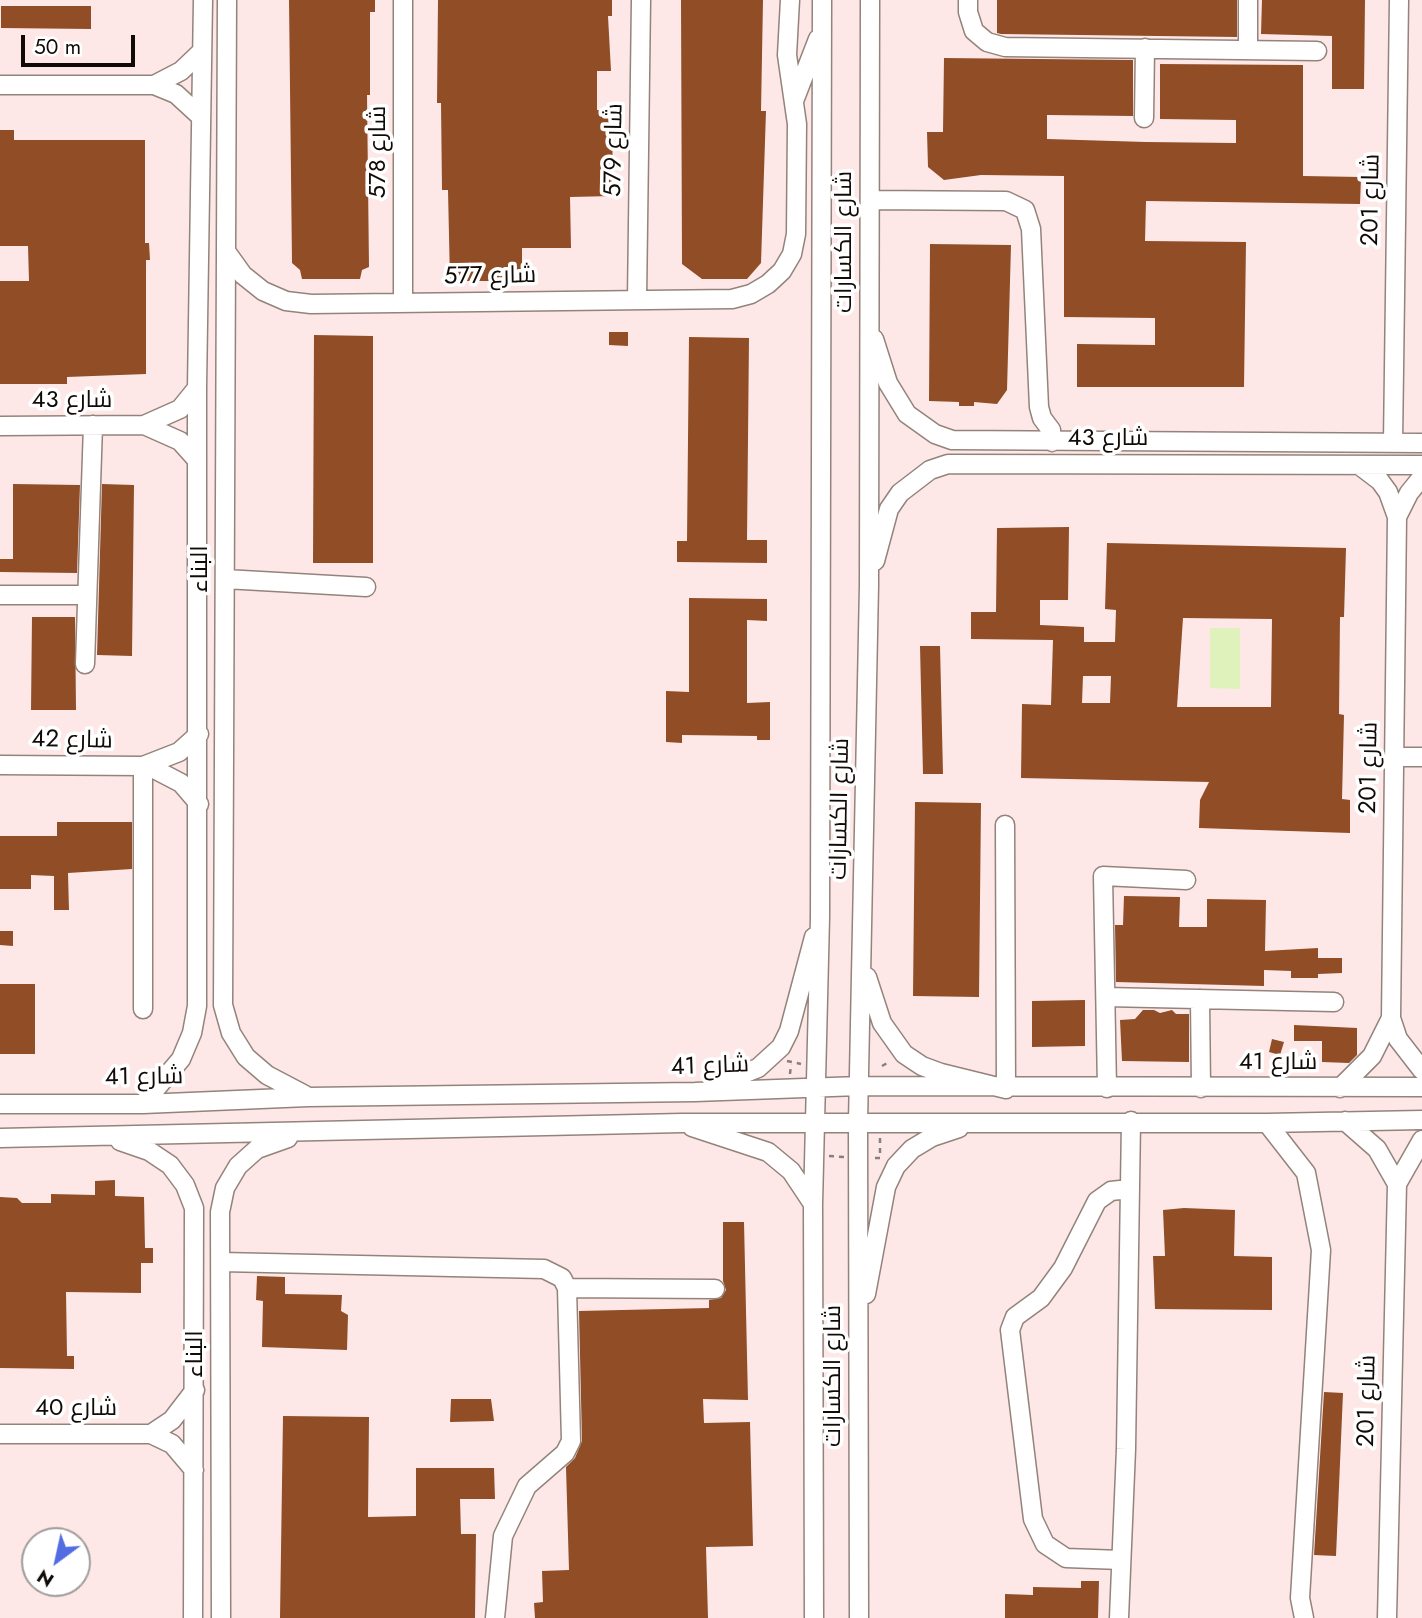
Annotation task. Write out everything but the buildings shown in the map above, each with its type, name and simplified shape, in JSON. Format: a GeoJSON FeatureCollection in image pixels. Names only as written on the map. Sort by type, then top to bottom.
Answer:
{"type":"FeatureCollection","features":[{"type":"Feature","properties":{"kind":"street","name":"البناء"},"geometry":{"type":"LineString","coordinates":[[143,1104],[181,1059],[195,1020],[199,804],[197,388],[203,0]]}},
{"type":"Feature","properties":{"kind":"street","name":"البناء"},"geometry":{"type":"LineString","coordinates":[[227,0],[223,1005],[225,1020],[237,1045],[256,1067],[308,1097]]}},
{"type":"Feature","properties":{"kind":"street","name":"شارع 578"},"geometry":{"type":"LineString","coordinates":[[403,0],[403,303]]}},
{"type":"Feature","properties":{"kind":"street","name":"شارع 579"},"geometry":{"type":"LineString","coordinates":[[637,300],[641,0]]}},
{"type":"Feature","properties":{"kind":"street","name":"شارع الكسارات"},"geometry":{"type":"LineString","coordinates":[[768,284],[782,271],[792,254],[796,234],[797,124],[787,64],[790,0]]}},
{"type":"Feature","properties":{"kind":"street","name":"شارع الكسارات"},"geometry":{"type":"LineString","coordinates":[[814,1618],[813,1204],[820,917],[822,0]]}},
{"type":"Feature","properties":{"kind":"street","name":"شارع الكسارات"},"geometry":{"type":"LineString","coordinates":[[859,1618],[858,1122],[869,585],[870,0]]}},
{"type":"Feature","properties":{"kind":"street"},"geometry":{"type":"LineString","coordinates":[[968,0],[968,12],[974,32],[996,44],[1317,51]]}},
{"type":"Feature","properties":{"kind":"street"},"geometry":{"type":"LineString","coordinates":[[1248,0],[1248,49]]}},
{"type":"Feature","properties":{"kind":"street","name":"شارع 201"},"geometry":{"type":"LineString","coordinates":[[1393,443],[1399,0]]}},
{"type":"Feature","properties":{"kind":"street"},"geometry":{"type":"LineString","coordinates":[[794,101],[821,33]]}},
{"type":"Feature","properties":{"kind":"street"},"geometry":{"type":"LineString","coordinates":[[1144,118],[1145,48]]}},
{"type":"Feature","properties":{"kind":"street"},"geometry":{"type":"LineString","coordinates":[[154,85],[181,71],[202,51]]}},
{"type":"Feature","properties":{"kind":"street"},"geometry":{"type":"LineString","coordinates":[[0,85],[154,85],[176,94],[201,117]]}},
{"type":"Feature","properties":{"kind":"street"},"geometry":{"type":"LineString","coordinates":[[870,200],[1006,201],[1025,210],[1031,229],[1039,407],[1042,418],[1051,430],[1052,442]]}},
{"type":"Feature","properties":{"kind":"street","name":"شارع 577"},"geometry":{"type":"LineString","coordinates":[[228,254],[243,275],[263,290],[286,301],[311,304],[732,299],[768,284]]}},
{"type":"Feature","properties":{"kind":"street","name":"شارع 43"},"geometry":{"type":"LineString","coordinates":[[869,323],[896,399],[920,425],[952,440],[1422,443]]}},
{"type":"Feature","properties":{"kind":"street","name":"شارع 43"},"geometry":{"type":"LineString","coordinates":[[0,426],[144,425],[180,409],[197,388]]}},
{"type":"Feature","properties":{"kind":"street"},"geometry":{"type":"LineString","coordinates":[[85,664],[93,425]]}},
{"type":"Feature","properties":{"kind":"street","name":"شارع 43"},"geometry":{"type":"LineString","coordinates":[[144,425],[180,441],[197,460]]}},
{"type":"Feature","properties":{"kind":"street","name":"شارع 43"},"geometry":{"type":"LineString","coordinates":[[869,585],[890,509],[900,493],[922,475],[948,464],[1422,465]]}},
{"type":"Feature","properties":{"kind":"street","name":"شارع 201"},"geometry":{"type":"LineString","coordinates":[[1359,465],[1380,481],[1397,517]]}},
{"type":"Feature","properties":{"kind":"street","name":"شارع 201"},"geometry":{"type":"LineString","coordinates":[[1422,477],[1409,493],[1397,517],[1391,1018],[1398,1039],[1422,1070]]}},
{"type":"Feature","properties":{"kind":"street"},"geometry":{"type":"LineString","coordinates":[[225,579],[366,587]]}},
{"type":"Feature","properties":{"kind":"street"},"geometry":{"type":"LineString","coordinates":[[0,595],[86,595]]}},
{"type":"Feature","properties":{"kind":"street","name":"شارع 42"},"geometry":{"type":"LineString","coordinates":[[143,766],[179,752],[199,734]]}},
{"type":"Feature","properties":{"kind":"street"},"geometry":{"type":"LineString","coordinates":[[1394,757],[1422,757]]}},
{"type":"Feature","properties":{"kind":"street","name":"شارع 42"},"geometry":{"type":"LineString","coordinates":[[0,765],[143,766],[156,769],[181,783],[199,804]]}},
{"type":"Feature","properties":{"kind":"street"},"geometry":{"type":"LineString","coordinates":[[143,766],[143,1009]]}},
{"type":"Feature","properties":{"kind":"street"},"geometry":{"type":"LineString","coordinates":[[863,967],[882,1023],[904,1054],[922,1066],[941,1073],[1006,1089],[1005,825]]}},
{"type":"Feature","properties":{"kind":"street"},"geometry":{"type":"LineString","coordinates":[[1107,1088],[1103,876],[1186,880]]}},
{"type":"Feature","properties":{"kind":"street"},"geometry":{"type":"LineString","coordinates":[[695,1092],[758,1068],[782,1047],[789,1031],[804,967],[820,917]]}},
{"type":"Feature","properties":{"kind":"street"},"geometry":{"type":"LineString","coordinates":[[1106,997],[1334,1002]]}},
{"type":"Feature","properties":{"kind":"street"},"geometry":{"type":"LineString","coordinates":[[1200,999],[1201,1088]]}},
{"type":"Feature","properties":{"kind":"street","name":"شارع 201"},"geometry":{"type":"LineString","coordinates":[[1340,1088],[1372,1056],[1391,1018]]}},
{"type":"Feature","properties":{"kind":"street","name":"شارع 41"},"geometry":{"type":"LineString","coordinates":[[0,1104],[143,1104],[308,1097],[695,1092],[859,1086],[1006,1089],[1422,1087]]}},
{"type":"Feature","properties":{"kind":"street"},"geometry":{"type":"LineString","coordinates":[[0,1138],[111,1138],[682,1123],[1267,1123],[1422,1120]]}},
{"type":"Feature","properties":{"kind":"street"},"geometry":{"type":"LineString","coordinates":[[1119,1618],[1126,1449],[1130,1121]]}},
{"type":"Feature","properties":{"kind":"street"},"geometry":{"type":"LineString","coordinates":[[1345,1121],[1377,1149],[1397,1184]]}},
{"type":"Feature","properties":{"kind":"street"},"geometry":{"type":"LineString","coordinates":[[682,1123],[768,1152],[791,1171],[813,1204]]}},
{"type":"Feature","properties":{"kind":"street"},"geometry":{"type":"LineString","coordinates":[[859,1326],[886,1187],[896,1166],[912,1149],[932,1137],[975,1123]]}},
{"type":"Feature","properties":{"kind":"street"},"geometry":{"type":"LineString","coordinates":[[1267,1123],[1306,1173],[1321,1251],[1300,1598],[1304,1618]]}},
{"type":"Feature","properties":{"kind":"street","name":"البناء"},"geometry":{"type":"LineString","coordinates":[[221,1618],[220,1212],[231,1176],[257,1149],[301,1132]]}},
{"type":"Feature","properties":{"kind":"street","name":"البناء"},"geometry":{"type":"LineString","coordinates":[[111,1138],[160,1157],[178,1174],[191,1196],[196,1220],[194,1618]]}},
{"type":"Feature","properties":{"kind":"street","name":"شارع 201"},"geometry":{"type":"LineString","coordinates":[[1387,1618],[1397,1184],[1422,1140]]}},
{"type":"Feature","properties":{"kind":"street"},"geometry":{"type":"LineString","coordinates":[[1121,1560],[1066,1558],[1045,1544],[1033,1519],[1010,1330],[1015,1317],[1041,1298],[1063,1268],[1097,1201],[1111,1191],[1129,1189]]}},
{"type":"Feature","properties":{"kind":"street"},"geometry":{"type":"LineString","coordinates":[[221,1262],[544,1269],[562,1278],[567,1288],[571,1441],[565,1453],[527,1486],[503,1536],[495,1618]]}},
{"type":"Feature","properties":{"kind":"street"},"geometry":{"type":"LineString","coordinates":[[567,1288],[715,1289]]}},
{"type":"Feature","properties":{"kind":"street","name":"شارع 40"},"geometry":{"type":"LineString","coordinates":[[151,1434],[172,1420],[195,1390]]}},
{"type":"Feature","properties":{"kind":"street","name":"شارع 40"},"geometry":{"type":"LineString","coordinates":[[0,1434],[151,1434],[181,1452],[194,1470]]}},
{"type":"Feature","properties":{"kind":"shaded area"},"geometry":{"type":"Polygon","coordinates":[[[0,0],[1422,0],[1422,1618],[0,1618],[0,0]]]}},
{"type":"Feature","properties":{"kind":"green space"},"geometry":{"type":"Polygon","coordinates":[[[1210,628],[1240,628],[1240,689],[1210,688],[1210,628]]]}}]}
